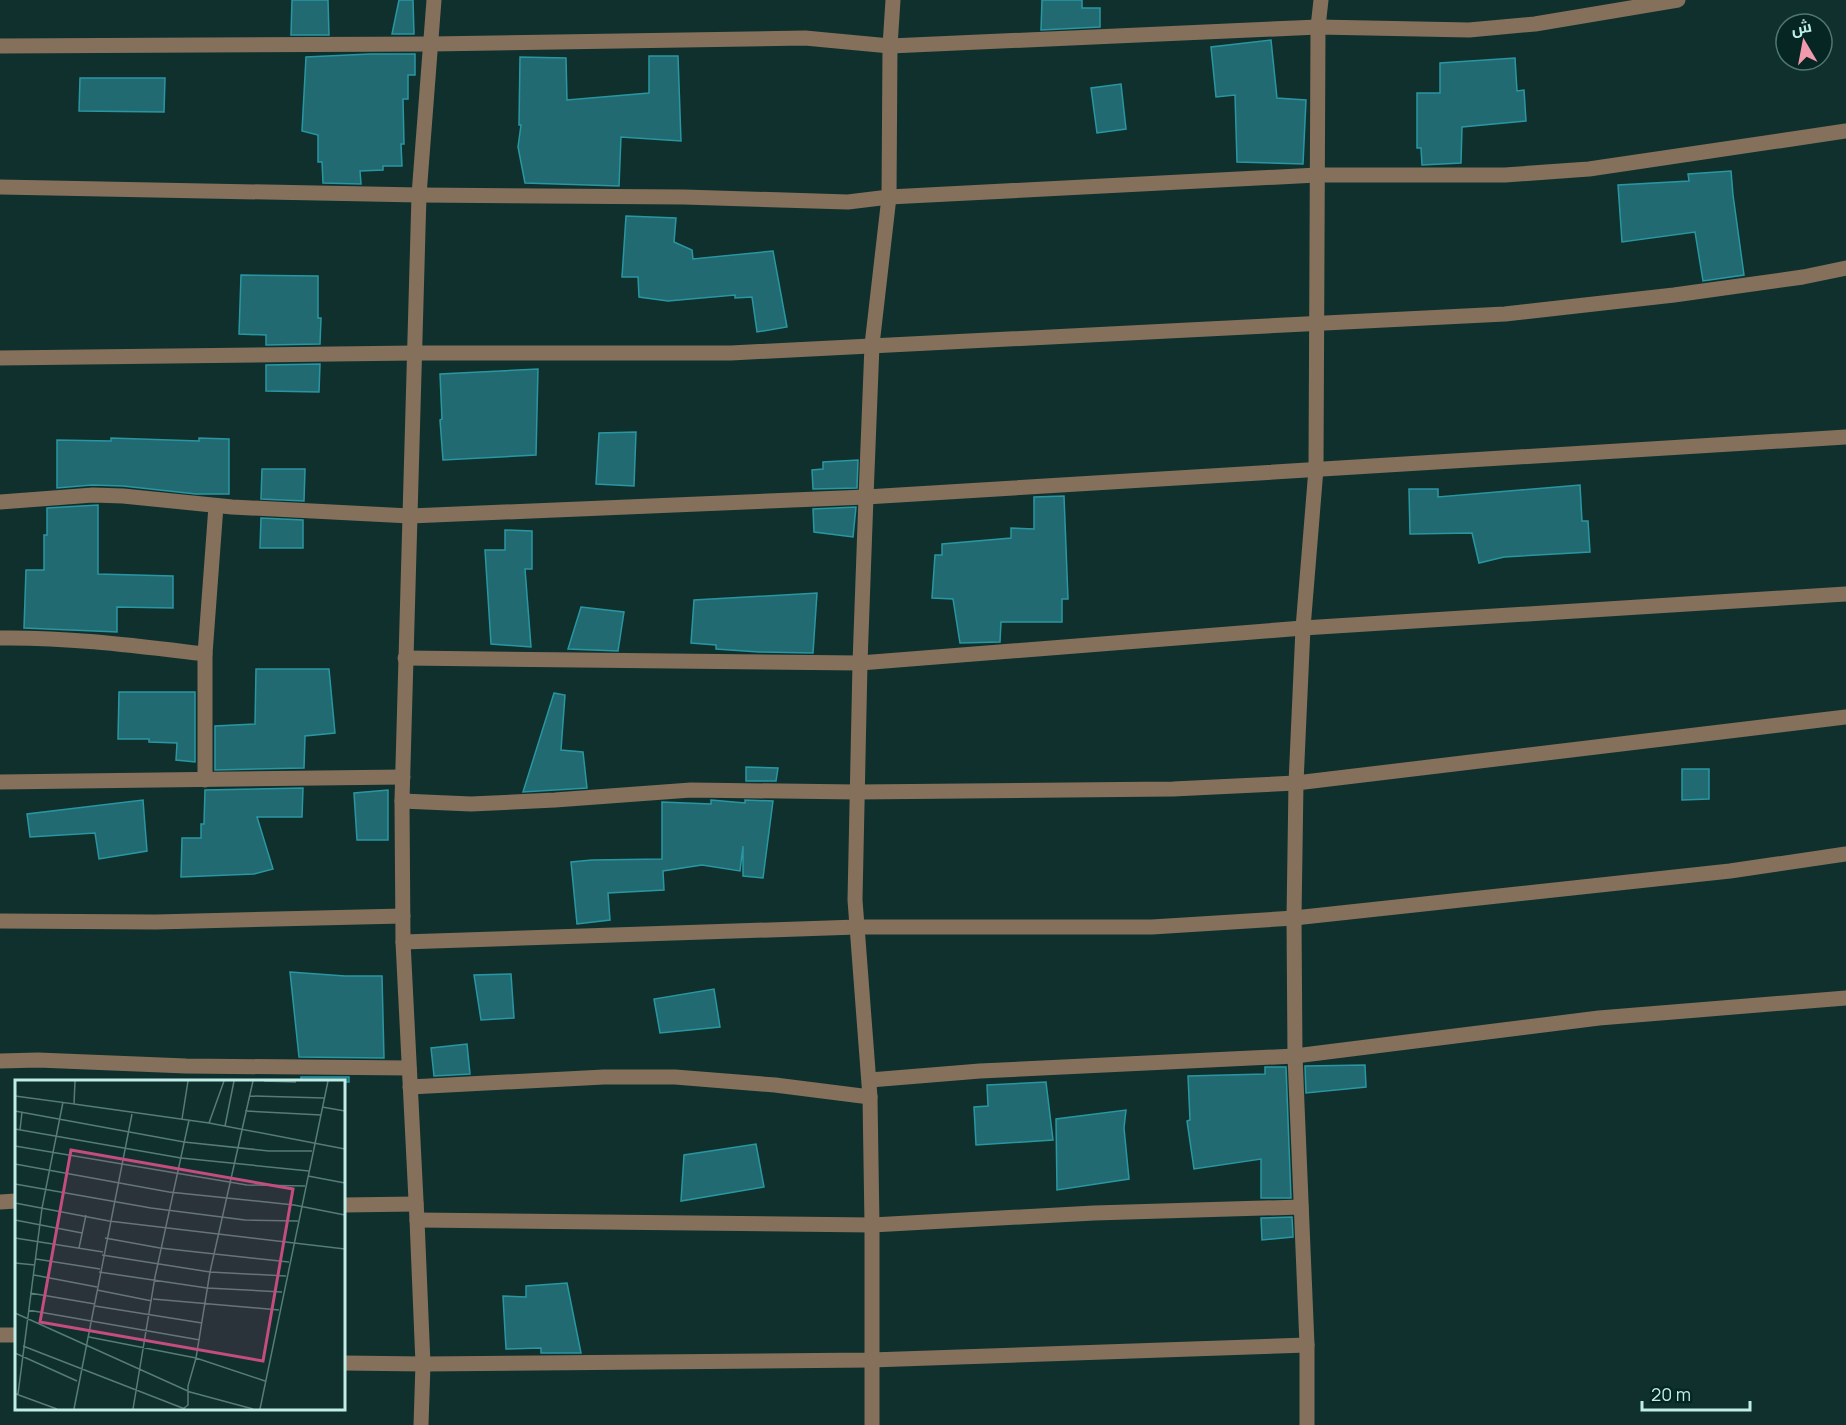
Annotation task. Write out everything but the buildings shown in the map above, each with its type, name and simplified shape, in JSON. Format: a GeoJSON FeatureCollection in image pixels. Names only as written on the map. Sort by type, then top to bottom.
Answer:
{"type":"FeatureCollection","features":[{"type":"Feature","properties":{"kind":"street"},"geometry":{"type":"LineString","coordinates":[[421,1425],[423,1365],[403,942],[402,801],[418,195],[434,0]]}},
{"type":"Feature","properties":{"kind":"street"},"geometry":{"type":"LineString","coordinates":[[872,1425],[870,1080],[855,900],[860,663],[872,345],[890,197],[890,46],[893,0]]}},
{"type":"Feature","properties":{"kind":"street"},"geometry":{"type":"LineString","coordinates":[[1307,1425],[1307,1345],[1295,1056],[1294,918],[1296,783],[1303,628],[1316,469],[1318,27],[1321,0]]}},
{"type":"Feature","properties":{"kind":"street"},"geometry":{"type":"LineString","coordinates":[[0,46],[431,44],[805,38],[890,46],[1318,27],[1469,30],[1535,24],[1678,0]]}},
{"type":"Feature","properties":{"kind":"street"},"geometry":{"type":"LineString","coordinates":[[0,187],[418,195],[684,197],[848,202],[890,197],[1317,175],[1505,175],[1589,169],[1846,131]]}},
{"type":"Feature","properties":{"kind":"street"},"geometry":{"type":"LineString","coordinates":[[0,358],[414,353],[731,353],[1505,314],[1686,294],[1803,277],[1846,268]]}},
{"type":"Feature","properties":{"kind":"street"},"geometry":{"type":"LineString","coordinates":[[0,502],[93,495],[123,496],[216,506],[410,516],[866,496],[1846,437]]}},
{"type":"Feature","properties":{"kind":"street"},"geometry":{"type":"LineString","coordinates":[[205,780],[205,654],[216,506]]}},
{"type":"Feature","properties":{"kind":"street"},"geometry":{"type":"LineString","coordinates":[[405,658],[860,663],[1303,628],[1846,594]]}},
{"type":"Feature","properties":{"kind":"street"},"geometry":{"type":"LineString","coordinates":[[0,638],[42,638],[121,644],[205,654]]}},
{"type":"Feature","properties":{"kind":"street"},"geometry":{"type":"LineString","coordinates":[[402,801],[471,804],[691,790],[857,792],[1173,789],[1296,783],[1846,717]]}},
{"type":"Feature","properties":{"kind":"street"},"geometry":{"type":"LineString","coordinates":[[0,782],[403,777]]}},
{"type":"Feature","properties":{"kind":"street"},"geometry":{"type":"LineString","coordinates":[[403,942],[857,927],[1152,927],[1294,918],[1730,871],[1846,854]]}},
{"type":"Feature","properties":{"kind":"street"},"geometry":{"type":"LineString","coordinates":[[0,921],[145,922],[403,916]]}},
{"type":"Feature","properties":{"kind":"street"},"geometry":{"type":"LineString","coordinates":[[870,1080],[980,1071],[1295,1056],[1599,1018],[1846,998]]}},
{"type":"Feature","properties":{"kind":"street"},"geometry":{"type":"LineString","coordinates":[[0,1061],[38,1060],[186,1066],[409,1068]]}},
{"type":"Feature","properties":{"kind":"street"},"geometry":{"type":"LineString","coordinates":[[410,1087],[604,1077],[675,1077],[775,1085],[870,1097]]}},
{"type":"Feature","properties":{"kind":"street"},"geometry":{"type":"LineString","coordinates":[[0,1202],[15,1201]]}},
{"type":"Feature","properties":{"kind":"street"},"geometry":{"type":"LineString","coordinates":[[345,1205],[416,1204]]}},
{"type":"Feature","properties":{"kind":"street"},"geometry":{"type":"LineString","coordinates":[[417,1220],[872,1225],[1094,1213],[1301,1207]]}},
{"type":"Feature","properties":{"kind":"street"},"geometry":{"type":"LineString","coordinates":[[345,1363],[423,1365],[871,1360],[1307,1345]]}}]}
